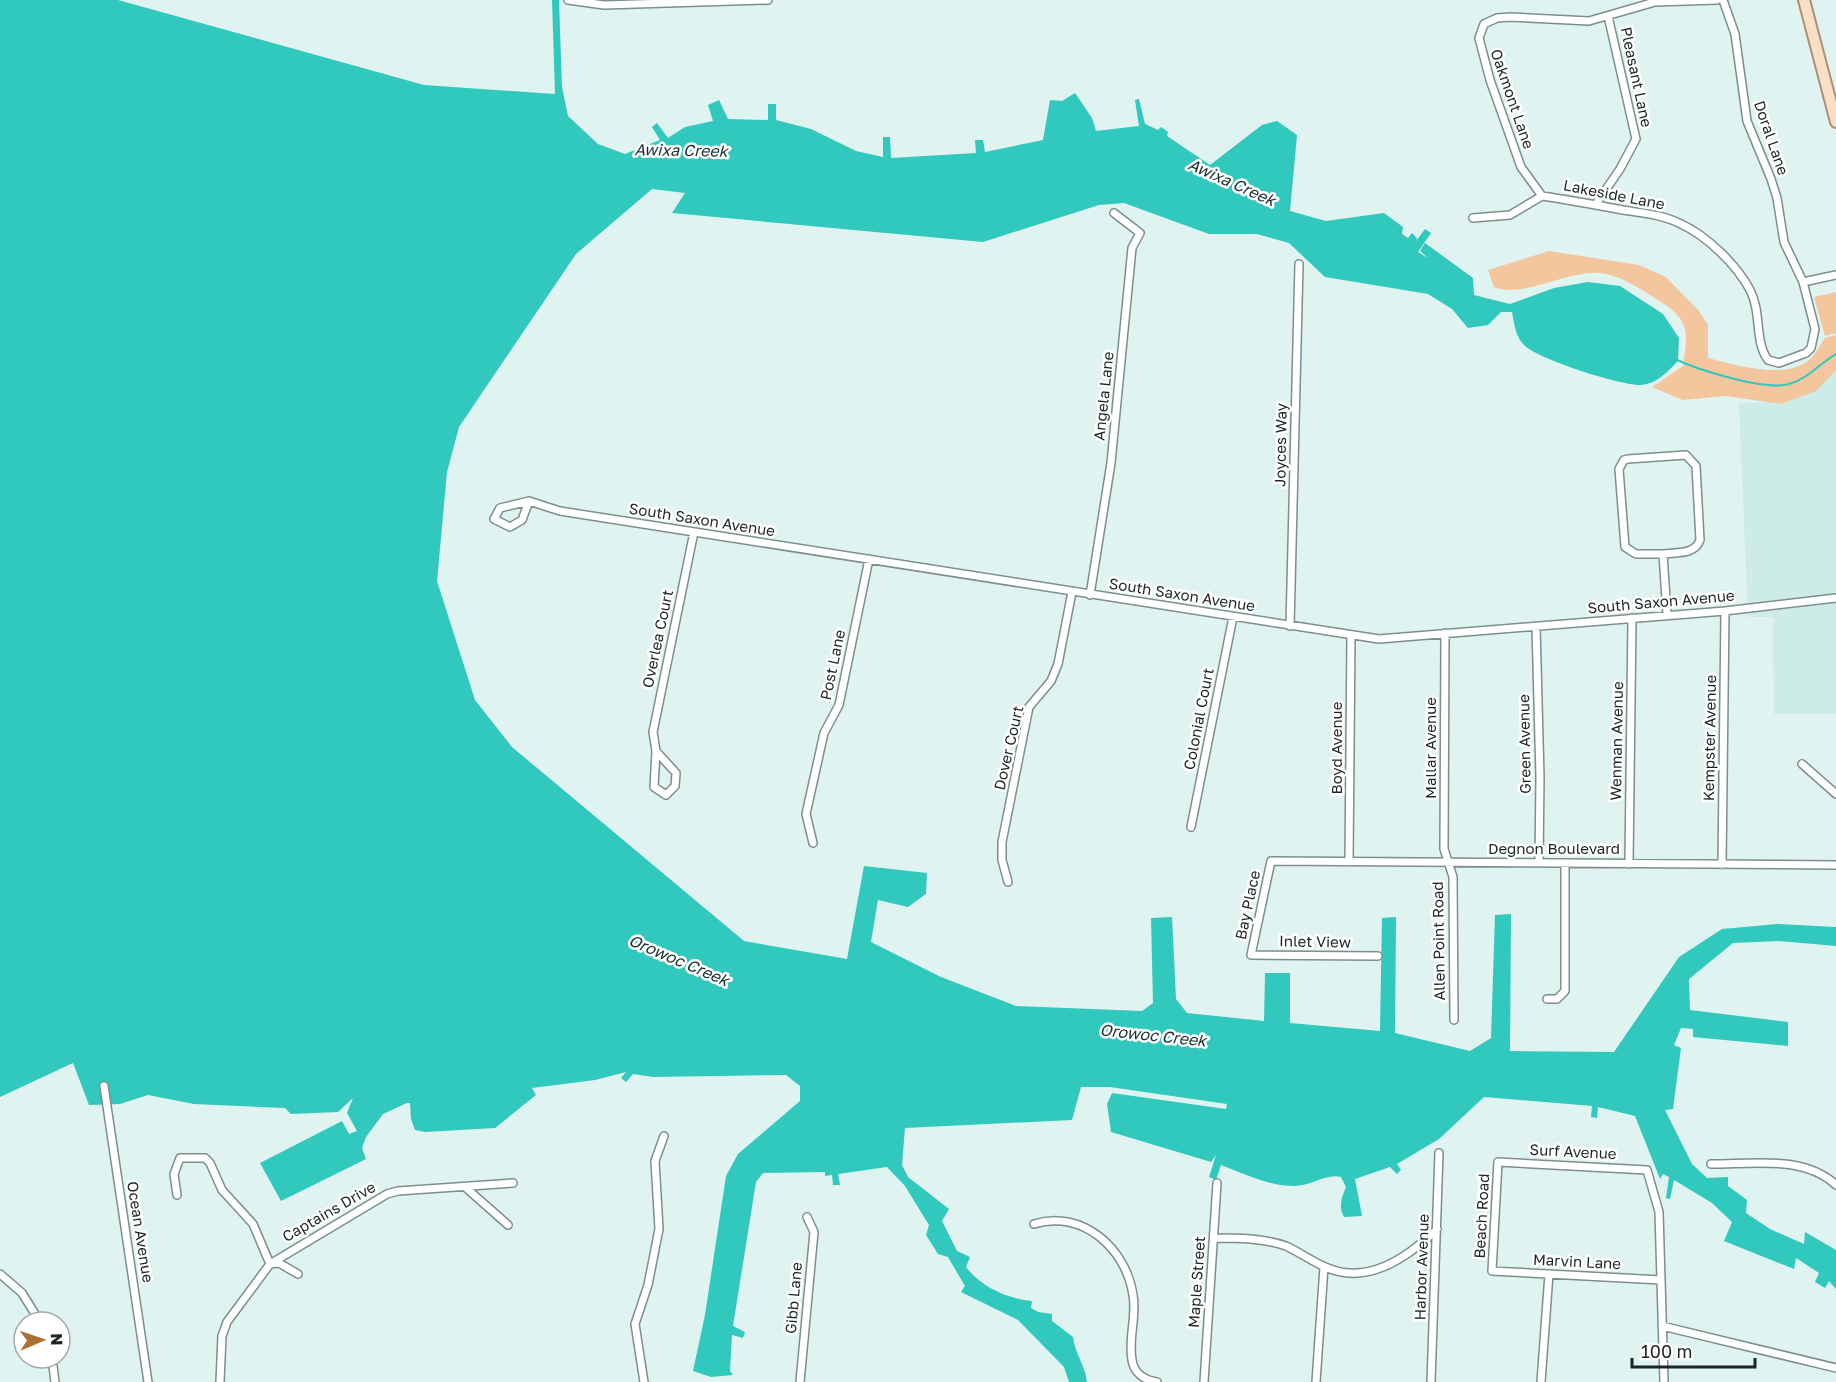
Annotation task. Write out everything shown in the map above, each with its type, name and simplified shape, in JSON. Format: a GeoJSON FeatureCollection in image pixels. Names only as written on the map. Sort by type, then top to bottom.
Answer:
{"type":"FeatureCollection","features":[{"type":"Feature","properties":{"kind":"main road"},"geometry":{"type":"LineString","coordinates":[[1804,0],[1836,122]]}},
{"type":"Feature","properties":{"kind":"street"},"geometry":{"type":"LineString","coordinates":[[570,0],[604,5],[768,0]]}},
{"type":"Feature","properties":{"kind":"street"},"geometry":{"type":"LineString","coordinates":[[1608,16],[1655,2],[1717,0]]}},
{"type":"Feature","properties":{"kind":"street","name":"Doral Lane"},"geometry":{"type":"LineString","coordinates":[[1724,0],[1736,42],[1747,121],[1777,198],[1784,242],[1803,282]]}},
{"type":"Feature","properties":{"kind":"street","name":"Oakmont Lane"},"geometry":{"type":"LineString","coordinates":[[1542,195],[1521,166],[1482,56],[1479,38],[1481,30],[1484,24],[1497,18],[1576,21],[1608,16]]}},
{"type":"Feature","properties":{"kind":"street","name":"Pleasant Lane"},"geometry":{"type":"LineString","coordinates":[[1596,204],[1620,169],[1636,139],[1608,16]]}},
{"type":"Feature","properties":{"kind":"street"},"geometry":{"type":"LineString","coordinates":[[1473,218],[1510,214],[1542,195]]}},
{"type":"Feature","properties":{"kind":"street","name":"Lakeside Lane"},"geometry":{"type":"LineString","coordinates":[[1542,195],[1596,204],[1682,224],[1729,262],[1751,291],[1760,322],[1761,351],[1772,362],[1779,363],[1796,358],[1811,348],[1815,329],[1803,282]]}},
{"type":"Feature","properties":{"kind":"street","name":"Angela Lane"},"geometry":{"type":"LineString","coordinates":[[1090,595],[1111,463],[1132,248],[1140,232],[1114,213]]}},
{"type":"Feature","properties":{"kind":"street","name":"Joyces Way"},"geometry":{"type":"LineString","coordinates":[[1290,626],[1299,264]]}},
{"type":"Feature","properties":{"kind":"street"},"geometry":{"type":"LineString","coordinates":[[1803,282],[1836,275]]}},
{"type":"Feature","properties":{"kind":"street"},"geometry":{"type":"LineString","coordinates":[[1682,454],[1694,462],[1700,540],[1698,545],[1689,551],[1663,554],[1636,554],[1625,547],[1619,474],[1624,460],[1682,454]]}},
{"type":"Feature","properties":{"kind":"street"},"geometry":{"type":"LineString","coordinates":[[529,501],[522,520],[510,527],[494,519],[500,508],[529,501]]}},
{"type":"Feature","properties":{"kind":"street","name":"South Saxon Avenue"},"geometry":{"type":"LineString","coordinates":[[529,501],[560,511],[1379,639],[1725,611],[1836,598]]}},
{"type":"Feature","properties":{"kind":"street","name":"Overlea Court"},"geometry":{"type":"LineString","coordinates":[[656,751],[676,773],[675,786],[666,795],[654,787],[656,751],[653,732],[694,532]]}},
{"type":"Feature","properties":{"kind":"street"},"geometry":{"type":"LineString","coordinates":[[1663,554],[1667,615]]}},
{"type":"Feature","properties":{"kind":"street","name":"Post Lane"},"geometry":{"type":"LineString","coordinates":[[813,843],[806,814],[824,733],[839,705],[869,559]]}},
{"type":"Feature","properties":{"kind":"street","name":"Dover Court"},"geometry":{"type":"LineString","coordinates":[[1008,882],[1002,860],[1002,842],[1029,707],[1052,681],[1058,664],[1072,592]]}},
{"type":"Feature","properties":{"kind":"street","name":"Kempster Avenue"},"geometry":{"type":"LineString","coordinates":[[1722,865],[1725,611]]}},
{"type":"Feature","properties":{"kind":"street","name":"Colonial Court"},"geometry":{"type":"LineString","coordinates":[[1191,826],[1233,617]]}},
{"type":"Feature","properties":{"kind":"street","name":"Wenman Avenue"},"geometry":{"type":"LineString","coordinates":[[1629,864],[1632,618]]}},
{"type":"Feature","properties":{"kind":"street","name":"Green Avenue"},"geometry":{"type":"LineString","coordinates":[[1536,626],[1540,777],[1539,863]]}},
{"type":"Feature","properties":{"kind":"street","name":"Mallar Avenue"},"geometry":{"type":"LineString","coordinates":[[1445,633],[1444,849],[1448,862]]}},
{"type":"Feature","properties":{"kind":"street","name":"Boyd Avenue"},"geometry":{"type":"LineString","coordinates":[[1349,861],[1351,635]]}},
{"type":"Feature","properties":{"kind":"street"},"geometry":{"type":"LineString","coordinates":[[1802,764],[1836,794]]}},
{"type":"Feature","properties":{"kind":"street","name":"Degnon Boulevard"},"geometry":{"type":"LineString","coordinates":[[1271,861],[1836,865]]}},
{"type":"Feature","properties":{"kind":"street","name":"Bay Place"},"geometry":{"type":"LineString","coordinates":[[1251,955],[1271,861]]}},
{"type":"Feature","properties":{"kind":"street","name":"Allen Point Road"},"geometry":{"type":"LineString","coordinates":[[1448,862],[1453,877],[1454,1020]]}},
{"type":"Feature","properties":{"kind":"street"},"geometry":{"type":"LineString","coordinates":[[1547,999],[1557,999],[1565,991],[1565,863]]}},
{"type":"Feature","properties":{"kind":"street","name":"Inlet View"},"geometry":{"type":"LineString","coordinates":[[1251,955],[1378,956]]}},
{"type":"Feature","properties":{"kind":"street","name":"Ocean Avenue"},"geometry":{"type":"LineString","coordinates":[[104,1086],[148,1382]]}},
{"type":"Feature","properties":{"kind":"street"},"geometry":{"type":"LineString","coordinates":[[644,1382],[635,1324],[648,1285],[659,1229],[655,1161],[664,1136]]}},
{"type":"Feature","properties":{"kind":"street","name":"Harbor Avenue"},"geometry":{"type":"LineString","coordinates":[[1431,1382],[1439,1153]]}},
{"type":"Feature","properties":{"kind":"street","name":"Captains Drive"},"geometry":{"type":"LineString","coordinates":[[177,1195],[174,1174],[180,1158],[205,1158],[210,1163],[222,1190],[246,1213],[253,1224],[270,1264]]}},
{"type":"Feature","properties":{"kind":"street","name":"Surf Avenue"},"geometry":{"type":"LineString","coordinates":[[1498,1162],[1647,1170],[1659,1212],[1661,1280]]}},
{"type":"Feature","properties":{"kind":"street","name":"Beach Road"},"geometry":{"type":"LineString","coordinates":[[1492,1271],[1498,1162]]}},
{"type":"Feature","properties":{"kind":"street"},"geometry":{"type":"LineString","coordinates":[[1711,1164],[1792,1164],[1811,1168],[1836,1185]]}},
{"type":"Feature","properties":{"kind":"street","name":"Captains Drive"},"geometry":{"type":"LineString","coordinates":[[220,1382],[222,1336],[227,1322],[270,1264],[387,1194],[398,1191],[513,1183]]}},
{"type":"Feature","properties":{"kind":"street","name":"Maple Street"},"geometry":{"type":"LineString","coordinates":[[1204,1382],[1217,1183]]}},
{"type":"Feature","properties":{"kind":"street"},"geometry":{"type":"LineString","coordinates":[[465,1187],[508,1225]]}},
{"type":"Feature","properties":{"kind":"street","name":"Gibb Lane"},"geometry":{"type":"LineString","coordinates":[[800,1382],[814,1232],[807,1217]]}},
{"type":"Feature","properties":{"kind":"street"},"geometry":{"type":"LineString","coordinates":[[1034,1224],[1051,1219],[1071,1222],[1093,1231],[1108,1243],[1120,1259],[1134,1296],[1132,1360],[1136,1371],[1147,1381],[1157,1382]]}},
{"type":"Feature","properties":{"kind":"street"},"geometry":{"type":"LineString","coordinates":[[1214,1238],[1240,1238],[1285,1246],[1324,1267],[1347,1272],[1377,1270],[1402,1259],[1437,1229]]}},
{"type":"Feature","properties":{"kind":"street","name":"Captains Drive"},"geometry":{"type":"LineString","coordinates":[[270,1264],[279,1263],[298,1274]]}},
{"type":"Feature","properties":{"kind":"street"},"geometry":{"type":"LineString","coordinates":[[1316,1382],[1324,1267]]}},
{"type":"Feature","properties":{"kind":"street","name":"Marvin Lane"},"geometry":{"type":"LineString","coordinates":[[1492,1271],[1661,1280]]}},
{"type":"Feature","properties":{"kind":"street"},"geometry":{"type":"LineString","coordinates":[[0,1274],[22,1293],[33,1310]]}},
{"type":"Feature","properties":{"kind":"street"},"geometry":{"type":"LineString","coordinates":[[1541,1382],[1549,1274]]}},
{"type":"Feature","properties":{"kind":"street"},"geometry":{"type":"LineString","coordinates":[[1661,1280],[1664,1382]]}},
{"type":"Feature","properties":{"kind":"street"},"geometry":{"type":"LineString","coordinates":[[1662,1326],[1836,1368]]}},
{"type":"Feature","properties":{"kind":"shaded area"},"geometry":{"type":"Polygon","coordinates":[[[1549,251],[1639,265],[1666,277],[1699,311],[1708,325],[1708,358],[1760,369],[1787,369],[1809,360],[1825,338],[1836,335],[1836,370],[1816,391],[1781,404],[1725,396],[1683,400],[1652,387],[1683,366],[1686,342],[1684,326],[1675,312],[1643,290],[1601,273],[1588,273],[1518,289],[1505,290],[1494,287],[1488,270],[1549,251]]]}},
{"type":"Feature","properties":{"kind":"shaded area"},"geometry":{"type":"Polygon","coordinates":[[[1836,292],[1836,333],[1825,336],[1814,297],[1836,292]]]}},
{"type":"Feature","properties":{"kind":"shaded area"},"geometry":{"type":"Polygon","coordinates":[[[1836,363],[1836,714],[1774,714],[1773,617],[1748,617],[1739,404],[1791,399],[1836,363]]]}},
{"type":"Feature","properties":{"kind":"water","name":"Orowoc Creek"},"geometry":{"type":"Polygon","coordinates":[[[0,0],[118,0],[424,85],[555,94],[552,0],[559,0],[562,87],[568,116],[598,144],[625,154],[660,140],[652,127],[657,123],[668,138],[685,127],[713,121],[708,105],[719,100],[728,119],[768,120],[768,104],[776,104],[776,120],[811,129],[856,151],[883,157],[883,137],[890,137],[891,158],[976,153],[975,140],[983,140],[985,152],[1043,140],[1050,100],[1062,101],[1075,93],[1092,118],[1096,131],[1139,126],[1135,100],[1139,99],[1145,124],[1158,130],[1161,127],[1168,132],[1167,136],[1210,165],[1262,125],[1277,121],[1297,135],[1290,211],[1326,221],[1384,213],[1403,227],[1402,234],[1408,238],[1412,233],[1417,238],[1416,241],[1425,229],[1431,233],[1418,252],[1428,258],[1420,251],[1425,243],[1473,278],[1474,295],[1510,304],[1554,288],[1588,282],[1620,286],[1663,314],[1679,338],[1678,361],[1652,382],[1640,385],[1630,384],[1581,371],[1534,352],[1519,339],[1512,312],[1501,312],[1488,325],[1468,328],[1452,309],[1428,294],[1325,277],[1289,243],[1257,234],[1209,234],[1124,203],[1099,205],[983,242],[672,213],[685,193],[652,189],[576,254],[459,427],[447,472],[437,581],[475,700],[512,747],[744,941],[847,959],[864,866],[927,873],[926,894],[908,907],[878,900],[871,942],[941,977],[1016,1006],[1142,1011],[1153,1003],[1151,918],[1172,917],[1176,999],[1187,1013],[1264,1021],[1265,973],[1290,973],[1290,1023],[1380,1031],[1382,918],[1396,917],[1395,1033],[1470,1051],[1491,1038],[1495,915],[1511,914],[1510,1051],[1614,1052],[1679,957],[1722,929],[1777,924],[1836,927],[1836,946],[1779,941],[1733,943],[1689,979],[1690,1010],[1788,1022],[1788,1046],[1693,1037],[1693,1029],[1681,1028],[1674,1045],[1681,1048],[1673,1109],[1665,1110],[1692,1164],[1707,1178],[1728,1177],[1728,1186],[1747,1200],[1746,1213],[1770,1229],[1804,1244],[1805,1232],[1836,1250],[1836,1289],[1829,1281],[1825,1288],[1815,1282],[1819,1273],[1796,1258],[1794,1269],[1724,1241],[1732,1222],[1712,1203],[1674,1180],[1670,1199],[1666,1198],[1669,1177],[1663,1174],[1660,1179],[1635,1116],[1598,1107],[1597,1118],[1591,1117],[1592,1106],[1484,1097],[1439,1139],[1397,1164],[1401,1170],[1397,1174],[1390,1167],[1355,1179],[1362,1216],[1344,1217],[1341,1205],[1346,1187],[1341,1177],[1330,1177],[1295,1186],[1285,1185],[1257,1179],[1221,1165],[1216,1180],[1209,1177],[1216,1155],[1211,1162],[1111,1132],[1107,1104],[1112,1093],[1226,1109],[1227,1104],[1110,1087],[1081,1087],[1072,1120],[905,1128],[902,1165],[908,1177],[949,1209],[942,1221],[957,1251],[970,1257],[966,1267],[972,1274],[996,1291],[1014,1298],[1032,1301],[1031,1308],[1038,1312],[1052,1314],[1052,1321],[1073,1337],[1087,1382],[1069,1382],[1064,1367],[1018,1320],[961,1292],[965,1286],[948,1257],[938,1254],[926,1235],[929,1225],[905,1186],[887,1167],[838,1174],[840,1185],[833,1185],[832,1175],[825,1176],[825,1172],[763,1173],[756,1182],[733,1326],[745,1332],[743,1338],[732,1335],[730,1371],[733,1375],[711,1377],[693,1371],[705,1315],[726,1176],[738,1154],[800,1101],[800,1086],[786,1075],[653,1077],[633,1074],[626,1082],[621,1078],[626,1072],[595,1080],[532,1088],[536,1095],[495,1128],[425,1132],[415,1130],[411,1119],[410,1103],[407,1103],[383,1114],[366,1137],[362,1148],[366,1159],[281,1201],[260,1163],[342,1121],[349,1134],[357,1131],[347,1113],[353,1098],[338,1112],[291,1114],[285,1108],[194,1104],[148,1095],[120,1104],[89,1105],[73,1063],[0,1097],[0,0]]]}},
{"type":"Feature","properties":{"kind":"waterway","name":"Awixa Creek"},"geometry":{"type":"LineString","coordinates":[[1675,359],[1699,369],[1732,378],[1765,385],[1778,385],[1796,382],[1836,354]]}}]}
